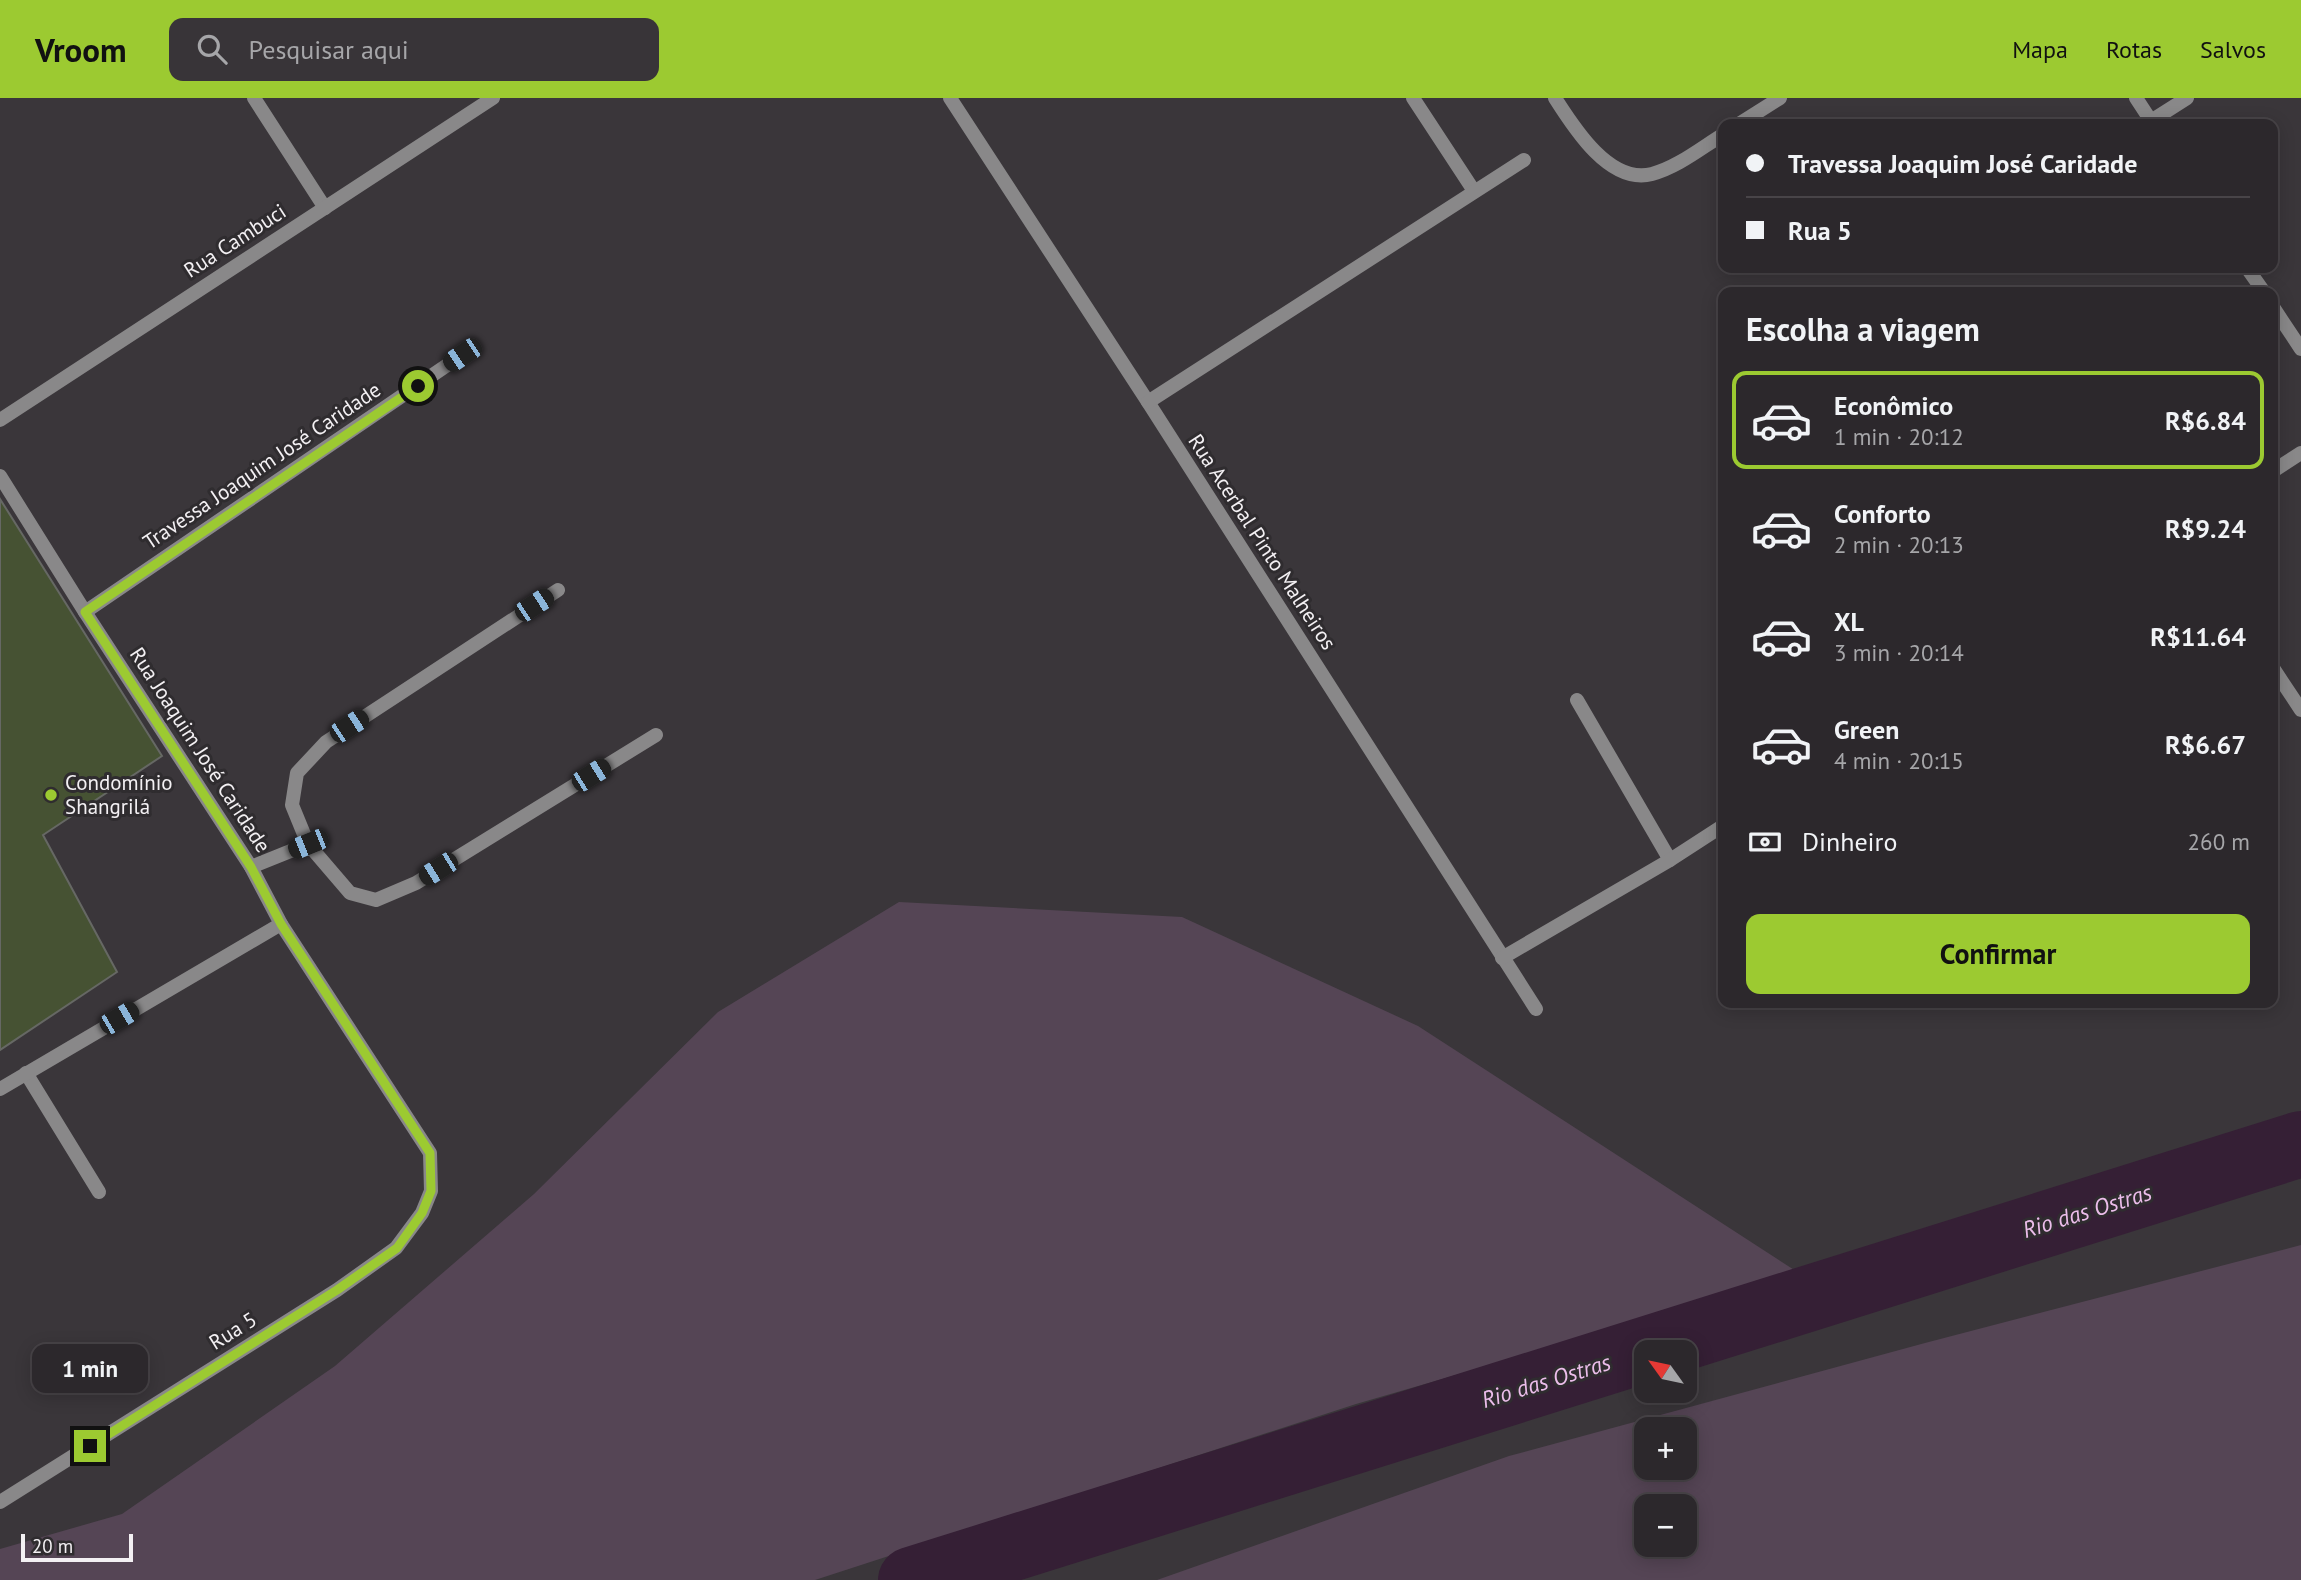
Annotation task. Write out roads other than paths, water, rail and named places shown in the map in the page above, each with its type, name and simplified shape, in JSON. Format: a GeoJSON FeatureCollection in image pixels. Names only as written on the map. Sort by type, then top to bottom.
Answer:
{"type":"FeatureCollection","features":[{"type":"Feature","properties":{"kind":"street"},"geometry":{"type":"LineString","coordinates":[[254,98],[325,208]]}},
{"type":"Feature","properties":{"kind":"street","name":"Rua Cambuci"},"geometry":{"type":"LineString","coordinates":[[0,420],[493,98]]}},
{"type":"Feature","properties":{"kind":"street","name":"Rua Acerbal Pinto Malheiros"},"geometry":{"type":"LineString","coordinates":[[950,98],[1536,1009]]}},
{"type":"Feature","properties":{"kind":"street"},"geometry":{"type":"LineString","coordinates":[[1413,98],[1474,191]]}},
{"type":"Feature","properties":{"kind":"street"},"geometry":{"type":"LineString","coordinates":[[1555,98],[1596,152],[1618,170],[1635,176],[1652,174],[1676,164],[1718,138]]}},
{"type":"Feature","properties":{"kind":"street"},"geometry":{"type":"LineString","coordinates":[[1747,119],[1780,98]]}},
{"type":"Feature","properties":{"kind":"street"},"geometry":{"type":"LineString","coordinates":[[2136,98],[2149,119]]}},
{"type":"Feature","properties":{"kind":"street"},"geometry":{"type":"LineString","coordinates":[[2158,119],[2187,98]]}},
{"type":"Feature","properties":{"kind":"street"},"geometry":{"type":"LineString","coordinates":[[1148,402],[1524,160]]}},
{"type":"Feature","properties":{"kind":"street"},"geometry":{"type":"LineString","coordinates":[[2278,314],[2301,349]]}},
{"type":"Feature","properties":{"kind":"street","name":"Travessa Joaquim José Caridade"},"geometry":{"type":"LineString","coordinates":[[85,612],[462,355]]}},
{"type":"Feature","properties":{"kind":"street"},"geometry":{"type":"LineString","coordinates":[[2278,468],[2301,453]]}},
{"type":"Feature","properties":{"kind":"street","name":"Rua Joaquim José Caridade"},"geometry":{"type":"LineString","coordinates":[[0,476],[251,867],[281,924],[430,1153]]}},
{"type":"Feature","properties":{"kind":"street"},"geometry":{"type":"LineString","coordinates":[[558,590],[326,741],[297,774],[292,806],[308,844],[350,893],[376,900],[416,883],[656,735]]}},
{"type":"Feature","properties":{"kind":"street"},"geometry":{"type":"LineString","coordinates":[[2278,676],[2301,710]]}},
{"type":"Feature","properties":{"kind":"street"},"geometry":{"type":"LineString","coordinates":[[1577,700],[1670,860]]}},
{"type":"Feature","properties":{"kind":"street"},"geometry":{"type":"LineString","coordinates":[[1502,958],[1718,829]]}},
{"type":"Feature","properties":{"kind":"street"},"geometry":{"type":"LineString","coordinates":[[251,867],[308,844]]}},
{"type":"Feature","properties":{"kind":"street"},"geometry":{"type":"LineString","coordinates":[[0,1089],[281,924]]}},
{"type":"Feature","properties":{"kind":"street"},"geometry":{"type":"LineString","coordinates":[[26,1073],[99,1192]]}},
{"type":"Feature","properties":{"kind":"street","name":"Rua 5"},"geometry":{"type":"LineString","coordinates":[[0,1502],[337,1290],[397,1248],[422,1213],[431,1191],[430,1153]]}},
{"type":"Feature","properties":{"kind":"waterway","name":"Rio das Ostras"},"geometry":{"type":"LineString","coordinates":[[911,1580],[2301,1144]]}},
{"type":"Feature","properties":{"kind":"place","name":"Condomínio Shangrilá"},"geometry":{"type":"Point","coordinates":[51,795]}}]}
